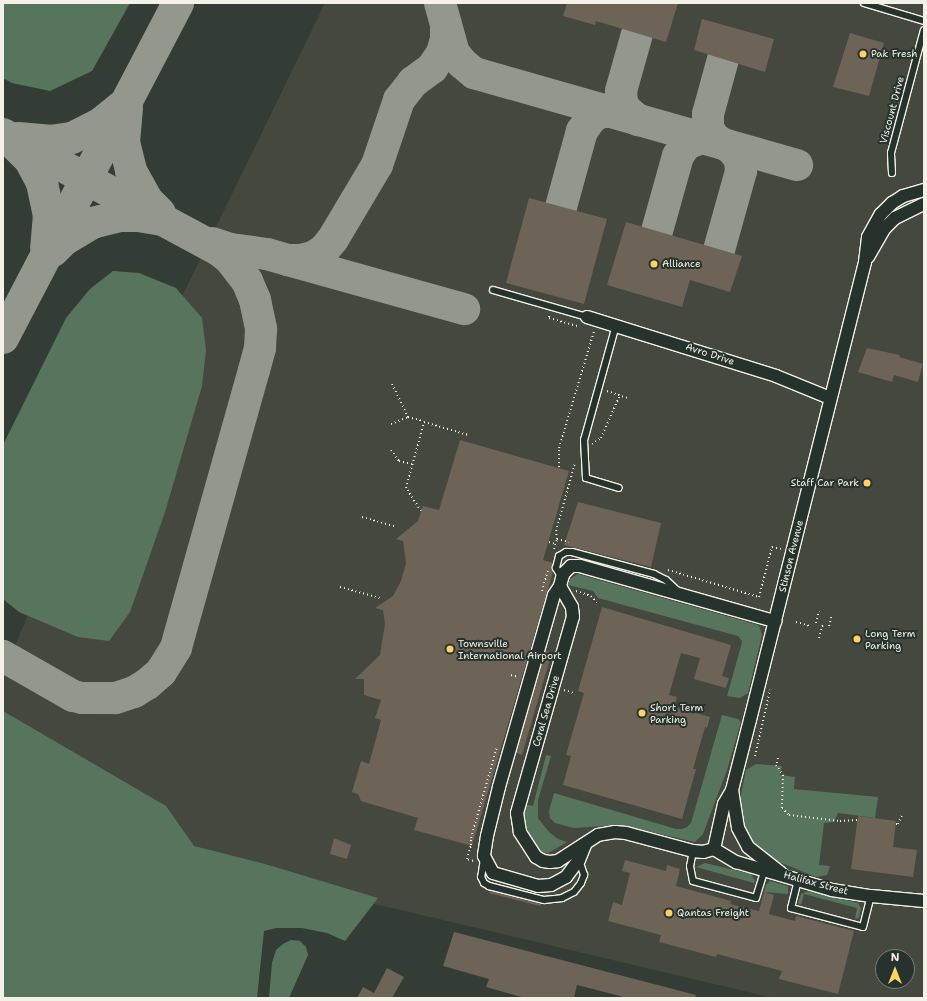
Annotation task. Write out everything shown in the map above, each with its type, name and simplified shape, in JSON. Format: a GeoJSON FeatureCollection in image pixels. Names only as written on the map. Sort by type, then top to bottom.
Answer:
{"type":"FeatureCollection","features":[{"type":"Feature","properties":{"kind":"street"},"geometry":{"type":"LineString","coordinates":[[865,262],[868,237],[881,214],[892,203],[903,196],[924,190]]}},
{"type":"Feature","properties":{"kind":"street"},"geometry":{"type":"LineString","coordinates":[[865,262],[885,228],[895,218],[924,204]]}},
{"type":"Feature","properties":{"kind":"street","name":"Stinson Avenue"},"geometry":{"type":"LineString","coordinates":[[714,849],[724,804],[732,790],[865,262]]}},
{"type":"Feature","properties":{"kind":"street","name":"Avro Drive"},"geometry":{"type":"LineString","coordinates":[[587,317],[768,373],[830,398]]}},
{"type":"Feature","properties":{"kind":"street"},"geometry":{"type":"LineString","coordinates":[[586,844],[579,860],[566,877],[551,885],[538,886],[493,873],[484,856],[487,836],[499,787],[554,594],[564,573],[571,566],[580,566],[774,621]]}},
{"type":"Feature","properties":{"kind":"street","name":"Coral Sea Drive"},"geometry":{"type":"LineString","coordinates":[[561,582],[572,607],[573,617],[517,813],[520,832],[536,857],[543,861],[558,861],[598,835],[615,832],[626,833],[693,851],[703,852],[714,849]]}},
{"type":"Feature","properties":{"kind":"street"},"geometry":{"type":"LineString","coordinates":[[732,790],[738,828],[748,847],[784,874]]}},
{"type":"Feature","properties":{"kind":"street","name":"Halifax Street"},"geometry":{"type":"LineString","coordinates":[[714,849],[736,862],[764,871],[784,874],[798,880],[832,890],[924,902]]}},
{"type":"Feature","properties":{"kind":"lane"},"geometry":{"type":"LineString","coordinates":[[864,3],[924,21]]}},
{"type":"Feature","properties":{"kind":"lane","name":"Viscount Drive"},"geometry":{"type":"LineString","coordinates":[[892,173],[891,153],[924,30]]}},
{"type":"Feature","properties":{"kind":"lane"},"geometry":{"type":"LineString","coordinates":[[493,290],[587,317]]}},
{"type":"Feature","properties":{"kind":"lane"},"geometry":{"type":"LineString","coordinates":[[616,325],[584,440],[586,478],[618,488]]}},
{"type":"Feature","properties":{"kind":"lane"},"geometry":{"type":"LineString","coordinates":[[693,851],[690,866],[693,881],[756,898],[764,871]]}},
{"type":"Feature","properties":{"kind":"lane"},"geometry":{"type":"LineString","coordinates":[[484,856],[481,877],[484,883],[489,886],[544,900],[562,898],[574,892],[581,883],[584,875],[579,860]]}},
{"type":"Feature","properties":{"kind":"lane"},"geometry":{"type":"LineString","coordinates":[[798,880],[791,908],[863,927],[871,896]]}},
{"type":"Feature","properties":{"kind":"path"},"geometry":{"type":"LineString","coordinates":[[552,307],[548,318],[594,331],[559,448],[559,467]]}},
{"type":"Feature","properties":{"kind":"path"},"geometry":{"type":"LineString","coordinates":[[392,384],[408,417]]}},
{"type":"Feature","properties":{"kind":"path"},"geometry":{"type":"LineString","coordinates":[[599,388],[627,398]]}},
{"type":"Feature","properties":{"kind":"path"},"geometry":{"type":"LineString","coordinates":[[391,424],[408,417],[468,434]]}},
{"type":"Feature","properties":{"kind":"path"},"geometry":{"type":"LineString","coordinates":[[421,512],[406,488],[424,422]]}},
{"type":"Feature","properties":{"kind":"path"},"geometry":{"type":"LineString","coordinates":[[391,450],[399,461],[412,464]]}},
{"type":"Feature","properties":{"kind":"path"},"geometry":{"type":"LineString","coordinates":[[362,517],[396,527]]}},
{"type":"Feature","properties":{"kind":"path"},"geometry":{"type":"LineString","coordinates":[[557,539],[572,543]]}},
{"type":"Feature","properties":{"kind":"path"},"geometry":{"type":"LineString","coordinates":[[548,542],[556,544]]}},
{"type":"Feature","properties":{"kind":"path"},"geometry":{"type":"LineString","coordinates":[[661,568],[759,597],[772,547],[792,552]]}},
{"type":"Feature","properties":{"kind":"path"},"geometry":{"type":"LineString","coordinates":[[340,587],[380,598]]}},
{"type":"Feature","properties":{"kind":"path"},"geometry":{"type":"LineString","coordinates":[[816,623],[819,611]]}},
{"type":"Feature","properties":{"kind":"path"},"geometry":{"type":"LineString","coordinates":[[829,626],[832,615]]}},
{"type":"Feature","properties":{"kind":"path"},"geometry":{"type":"LineString","coordinates":[[796,622],[810,626]]}},
{"type":"Feature","properties":{"kind":"path"},"geometry":{"type":"LineString","coordinates":[[819,638],[823,624]]}},
{"type":"Feature","properties":{"kind":"path"},"geometry":{"type":"LineString","coordinates":[[778,758],[776,765],[783,775],[782,808],[789,815],[840,821],[857,820]]}},
{"type":"Feature","properties":{"kind":"path"},"geometry":{"type":"LineString","coordinates":[[896,824],[898,824],[902,815]]}},
{"type":"Feature","properties":{"kind":"shaded area"},"geometry":{"type":"Polygon","coordinates":[[[325,3],[924,3],[924,998],[774,998],[273,880],[3,785],[3,674],[34,601],[325,3]]]}},
{"type":"Feature","properties":{"kind":"green space"},"geometry":{"type":"Polygon","coordinates":[[[3,3],[130,3],[92,71],[50,91],[12,83],[3,78],[3,3]]]}},
{"type":"Feature","properties":{"kind":"green space"},"geometry":{"type":"Polygon","coordinates":[[[113,271],[139,273],[176,288],[202,318],[206,350],[202,386],[165,512],[130,612],[109,641],[78,637],[19,612],[3,599],[3,445],[66,318],[90,289],[113,271]]]}},
{"type":"Feature","properties":{"kind":"green space"},"geometry":{"type":"Polygon","coordinates":[[[578,574],[758,625],[762,635],[748,693],[740,698],[727,696],[742,641],[738,636],[598,598],[593,591],[568,585],[570,579],[578,574]]]}},
{"type":"Feature","properties":{"kind":"green space"},"geometry":{"type":"Polygon","coordinates":[[[3,711],[166,806],[194,846],[265,864],[378,898],[345,941],[327,933],[302,928],[276,928],[264,931],[257,998],[3,998],[3,711]]]}},
{"type":"Feature","properties":{"kind":"green space"},"geometry":{"type":"Polygon","coordinates":[[[722,715],[738,719],[741,722],[727,770],[703,834],[695,842],[620,825],[574,828],[555,823],[550,818],[549,811],[554,793],[676,829],[687,827],[691,823],[722,715]]]}},
{"type":"Feature","properties":{"kind":"green space"},"geometry":{"type":"Polygon","coordinates":[[[546,755],[551,756],[538,800],[538,818],[549,832],[558,839],[567,842],[545,855],[539,850],[523,822],[521,815],[524,804],[533,806],[546,755]]]}},
{"type":"Feature","properties":{"kind":"green space"},"geometry":{"type":"Polygon","coordinates":[[[756,764],[782,766],[780,775],[795,777],[794,789],[878,797],[875,818],[838,813],[834,822],[824,823],[819,865],[830,866],[827,875],[816,877],[774,860],[754,847],[743,831],[739,804],[746,770],[756,764]]]}},
{"type":"Feature","properties":{"kind":"green space"},"geometry":{"type":"Polygon","coordinates":[[[705,863],[751,874],[755,881],[754,883],[696,867],[705,863]]]}},
{"type":"Feature","properties":{"kind":"green space"},"geometry":{"type":"Polygon","coordinates":[[[770,881],[788,886],[788,894],[764,892],[766,885],[770,881]]]}},
{"type":"Feature","properties":{"kind":"green space"},"geometry":{"type":"Polygon","coordinates":[[[808,891],[858,903],[861,908],[859,918],[855,919],[857,908],[804,894],[801,905],[798,903],[801,894],[808,891]]]}},
{"type":"Feature","properties":{"kind":"green space"},"geometry":{"type":"Polygon","coordinates":[[[291,940],[300,941],[306,947],[308,955],[289,998],[269,998],[272,963],[276,950],[291,940]]]}},
{"type":"Feature","properties":{"kind":"building"},"geometry":{"type":"Polygon","coordinates":[[[567,3],[678,3],[666,42],[596,21],[595,25],[563,16],[567,3]]]}},
{"type":"Feature","properties":{"kind":"building"},"geometry":{"type":"Polygon","coordinates":[[[702,19],[774,39],[765,72],[694,50],[702,19]]]}},
{"type":"Feature","properties":{"kind":"building","name":"Pak Fresh"},"geometry":{"type":"Polygon","coordinates":[[[850,33],[884,43],[869,96],[833,87],[850,33]]]}},
{"type":"Feature","properties":{"kind":"building"},"geometry":{"type":"Polygon","coordinates":[[[529,198],[607,219],[584,304],[506,283],[529,198]]]}},
{"type":"Feature","properties":{"kind":"building","name":"Alliance"},"geometry":{"type":"Polygon","coordinates":[[[626,222],[742,256],[730,292],[690,280],[682,307],[607,285],[626,222]]]}},
{"type":"Feature","properties":{"kind":"building"},"geometry":{"type":"Polygon","coordinates":[[[867,348],[900,355],[899,357],[923,364],[918,382],[894,375],[892,382],[858,372],[867,348]]]}},
{"type":"Feature","properties":{"kind":"building","name":"Townsville International Airport"},"geometry":{"type":"Polygon","coordinates":[[[460,440],[569,471],[543,560],[553,563],[553,572],[472,846],[414,830],[418,818],[361,801],[358,794],[352,792],[361,761],[369,764],[381,720],[375,718],[381,700],[364,695],[364,679],[355,679],[380,655],[385,624],[383,610],[375,608],[393,596],[401,581],[406,563],[403,541],[396,539],[418,521],[423,506],[439,510],[460,440]]]}},
{"type":"Feature","properties":{"kind":"building"},"geometry":{"type":"Polygon","coordinates":[[[578,502],[661,523],[651,567],[564,545],[578,502]]]}},
{"type":"Feature","properties":{"kind":"building","name":"Short Term Parking"},"geometry":{"type":"Polygon","coordinates":[[[602,607],[731,645],[722,676],[729,678],[726,688],[694,679],[700,658],[681,653],[669,695],[677,697],[674,707],[710,717],[707,728],[705,727],[693,769],[696,769],[682,819],[563,785],[571,756],[566,755],[584,693],[578,691],[602,607]]]}},
{"type":"Feature","properties":{"kind":"building"},"geometry":{"type":"Polygon","coordinates":[[[546,651],[552,652],[522,755],[516,753],[546,651]]]}},
{"type":"Feature","properties":{"kind":"building"},"geometry":{"type":"Polygon","coordinates":[[[858,816],[896,821],[893,847],[917,850],[913,877],[851,869],[858,816]]]}},
{"type":"Feature","properties":{"kind":"building"},"geometry":{"type":"Polygon","coordinates":[[[334,838],[351,845],[347,859],[330,854],[334,838]]]}},
{"type":"Feature","properties":{"kind":"building"},"geometry":{"type":"Polygon","coordinates":[[[625,860],[666,871],[667,865],[680,869],[676,886],[731,901],[730,904],[759,911],[764,892],[774,895],[769,914],[795,921],[796,916],[854,931],[838,994],[779,979],[782,971],[717,954],[716,957],[659,942],[661,935],[608,921],[613,902],[622,905],[630,873],[622,871],[625,860]]]}},
{"type":"Feature","properties":{"kind":"building"},"geometry":{"type":"Polygon","coordinates":[[[490,891],[541,904],[540,906],[489,893],[490,891]]]}},
{"type":"Feature","properties":{"kind":"building"},"geometry":{"type":"Polygon","coordinates":[[[454,932],[696,995],[695,998],[628,998],[577,985],[574,998],[525,998],[486,987],[489,979],[443,966],[454,932]]]}},
{"type":"Feature","properties":{"kind":"building"},"geometry":{"type":"Polygon","coordinates":[[[387,968],[404,977],[392,998],[357,998],[363,987],[374,993],[387,968]]]}},
{"type":"Feature","properties":{"kind":"taxiway"},"geometry":{"type":"LineString","coordinates":[[3,338],[178,3]]}},
{"type":"Feature","properties":{"kind":"taxiway"},"geometry":{"type":"LineString","coordinates":[[440,3],[454,53],[462,63],[474,73],[797,165]]}},
{"type":"Feature","properties":{"kind":"taxiway"},"geometry":{"type":"LineString","coordinates":[[288,260],[300,260],[313,257],[324,250],[333,239],[377,165],[399,100],[413,82],[432,68],[442,53],[446,39],[446,25]]}},
{"type":"Feature","properties":{"kind":"taxiway"},"geometry":{"type":"LineString","coordinates":[[637,34],[621,91],[622,103],[626,110],[638,120]]}},
{"type":"Feature","properties":{"kind":"taxiway"},"geometry":{"type":"LineString","coordinates":[[723,59],[708,114],[708,127],[713,137],[723,144]]}},
{"type":"Feature","properties":{"kind":"taxiway"},"geometry":{"type":"LineString","coordinates":[[18,138],[50,141],[72,138],[100,124],[121,107]]}},
{"type":"Feature","properties":{"kind":"taxiway"},"geometry":{"type":"LineString","coordinates":[[127,108],[124,142],[131,171],[147,200],[160,213]]}},
{"type":"Feature","properties":{"kind":"taxiway"},"geometry":{"type":"LineString","coordinates":[[561,207],[582,131],[591,118],[601,112],[609,112]]}},
{"type":"Feature","properties":{"kind":"taxiway"},"geometry":{"type":"LineString","coordinates":[[3,134],[217,249],[229,258],[247,281],[255,300],[261,329],[260,348],[176,648],[161,672],[147,684],[134,692],[115,698],[82,698],[73,696],[3,656]]}},
{"type":"Feature","properties":{"kind":"taxiway"},"geometry":{"type":"LineString","coordinates":[[657,231],[678,156],[686,144],[699,139],[706,139]]}},
{"type":"Feature","properties":{"kind":"taxiway"},"geometry":{"type":"LineString","coordinates":[[13,143],[30,160],[42,183],[49,215],[46,248]]}},
{"type":"Feature","properties":{"kind":"taxiway"},"geometry":{"type":"LineString","coordinates":[[719,250],[741,171],[740,159],[727,145]]}},
{"type":"Feature","properties":{"kind":"taxiway"},"geometry":{"type":"LineString","coordinates":[[53,251],[64,240],[92,223],[121,216],[138,216],[158,219]]}},
{"type":"Feature","properties":{"kind":"taxiway"},"geometry":{"type":"LineString","coordinates":[[212,243],[231,249],[267,254],[464,309]]}},
{"type":"Feature","properties":{"kind":"place","name":"Pak Fresh"},"geometry":{"type":"Point","coordinates":[863,54]}},
{"type":"Feature","properties":{"kind":"place","name":"Alliance"},"geometry":{"type":"Point","coordinates":[654,264]}},
{"type":"Feature","properties":{"kind":"place","name":"Staff Car Park"},"geometry":{"type":"Point","coordinates":[867,483]}},
{"type":"Feature","properties":{"kind":"place","name":"Long Term Parking"},"geometry":{"type":"Point","coordinates":[857,639]}},
{"type":"Feature","properties":{"kind":"place","name":"Townsville International Airport"},"geometry":{"type":"Point","coordinates":[450,649]}},
{"type":"Feature","properties":{"kind":"place","name":"Short Term Parking"},"geometry":{"type":"Point","coordinates":[642,713]}},
{"type":"Feature","properties":{"kind":"place","name":"Qantas Freight"},"geometry":{"type":"Point","coordinates":[669,913]}}]}
